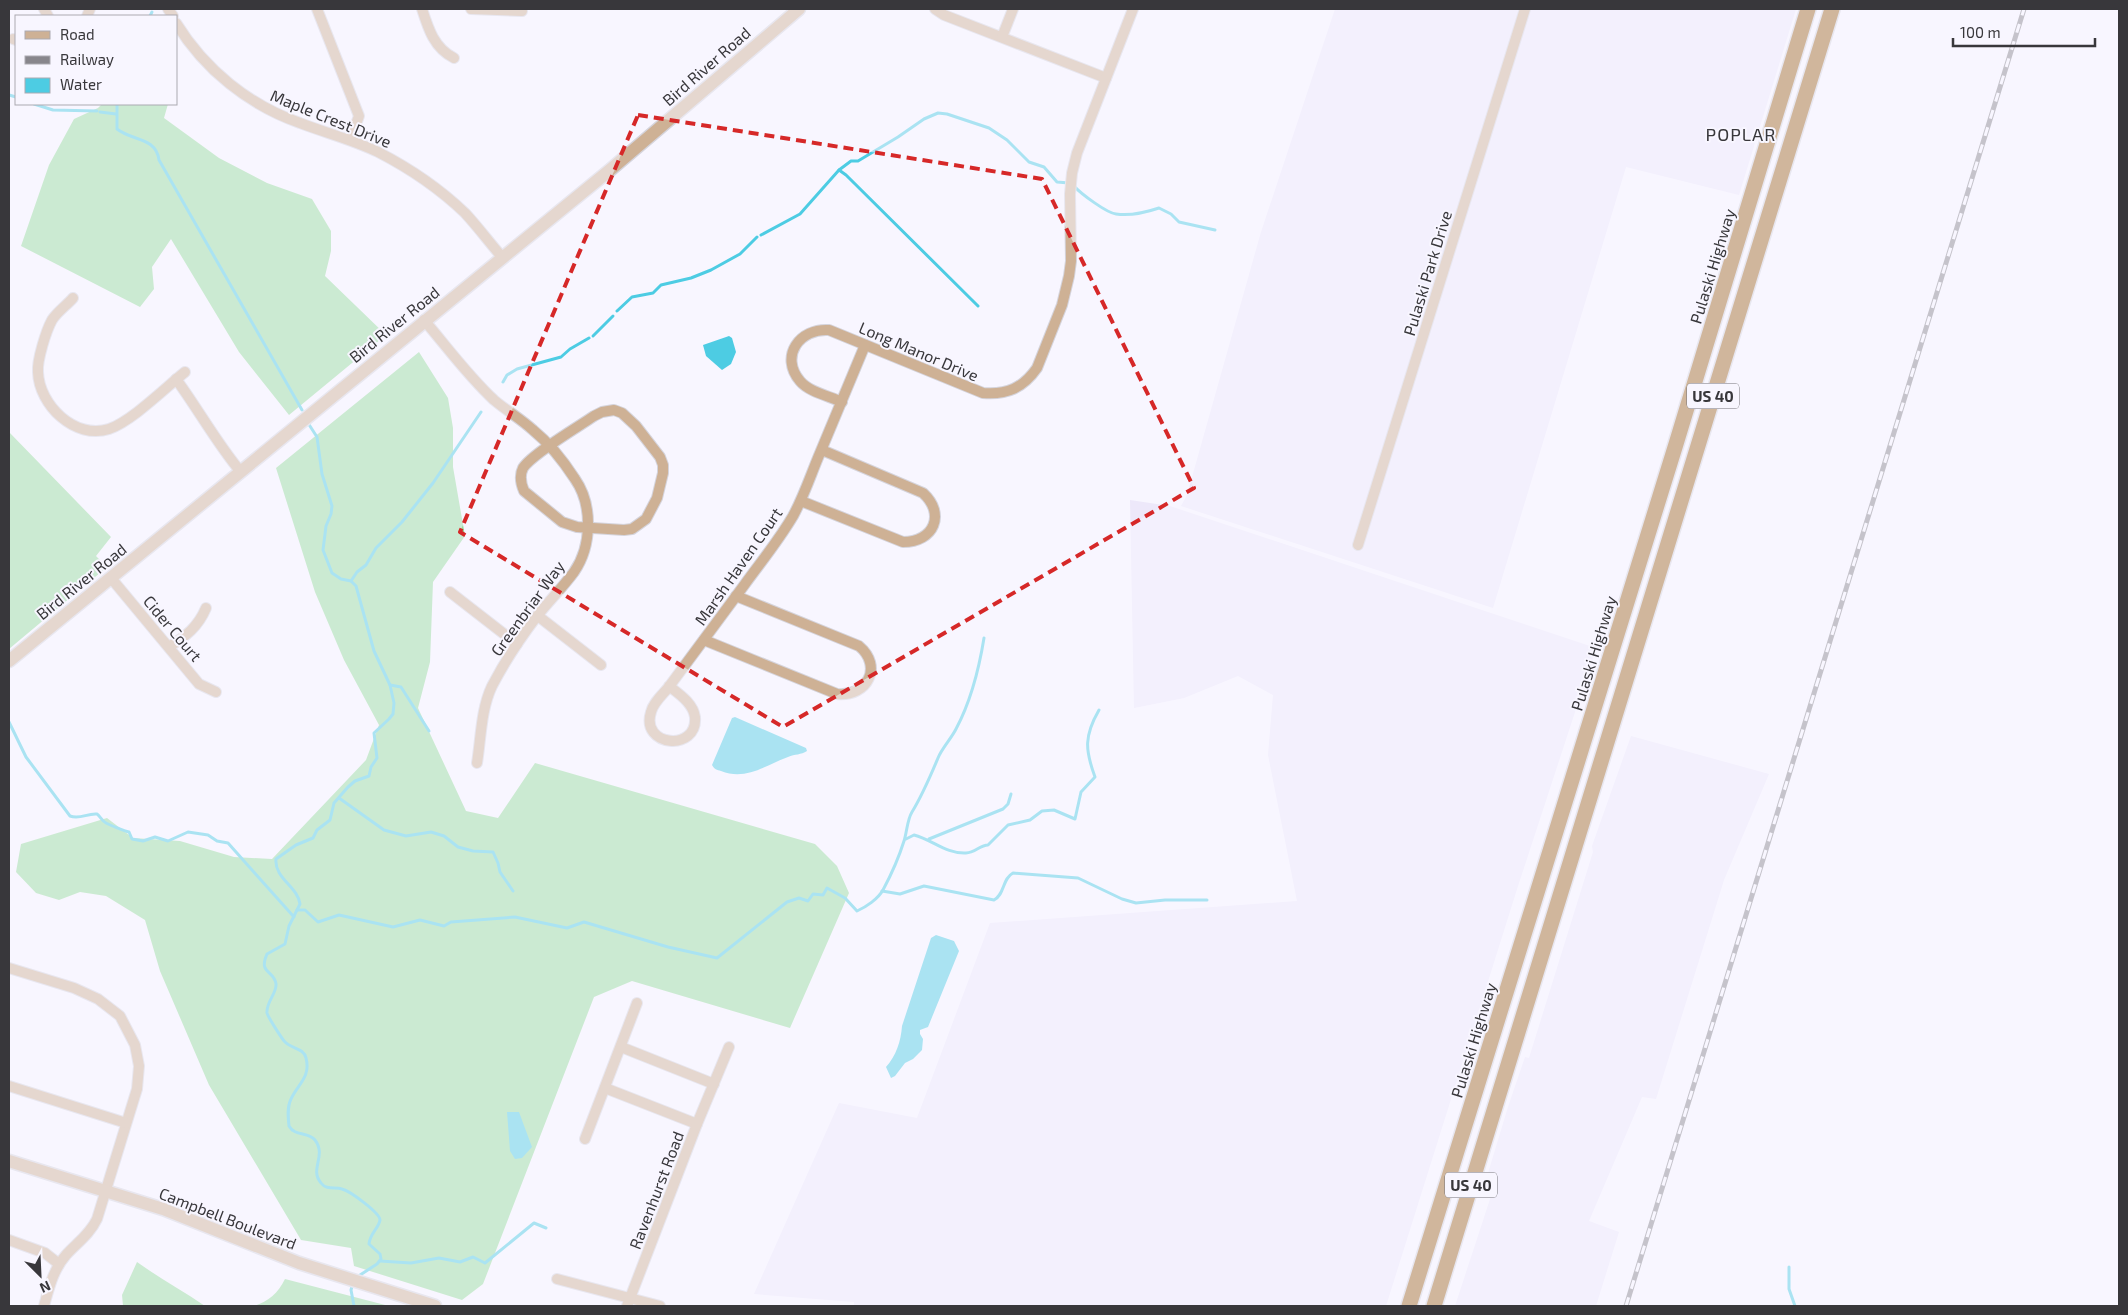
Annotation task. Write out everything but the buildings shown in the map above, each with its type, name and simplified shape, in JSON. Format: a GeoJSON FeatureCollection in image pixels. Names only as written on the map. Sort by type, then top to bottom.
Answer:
{"type":"FeatureCollection","features":[{"type":"Feature","properties":{"kind":"highway","name":"Pulaski Highway"},"geometry":{"type":"LineString","coordinates":[[1409,1306],[1659,501],[1808,9]]}},
{"type":"Feature","properties":{"kind":"highway","name":"US 40"},"geometry":{"type":"LineString","coordinates":[[1434,1306],[1832,9]]}},
{"type":"Feature","properties":{"kind":"street"},"geometry":{"type":"LineString","coordinates":[[317,9],[359,116],[350,140]]}},
{"type":"Feature","properties":{"kind":"street"},"geometry":{"type":"LineString","coordinates":[[422,9],[435,41],[445,54],[454,58]]}},
{"type":"Feature","properties":{"kind":"street"},"geometry":{"type":"LineString","coordinates":[[472,9],[522,10]]}},
{"type":"Feature","properties":{"kind":"street","name":"Bird River Road"},"geometry":{"type":"LineString","coordinates":[[9,661],[614,166],[798,9]]}},
{"type":"Feature","properties":{"kind":"street"},"geometry":{"type":"LineString","coordinates":[[935,9],[944,15],[1106,78]]}},
{"type":"Feature","properties":{"kind":"street"},"geometry":{"type":"LineString","coordinates":[[1002,37],[1013,9]]}},
{"type":"Feature","properties":{"kind":"street","name":"Long Manor Drive"},"geometry":{"type":"LineString","coordinates":[[842,402],[809,388],[800,381],[792,365],[794,348],[805,335],[821,329],[830,330],[980,393],[996,394],[1009,392],[1030,378],[1037,368],[1066,292],[1071,260],[1070,194],[1072,173],[1077,153],[1133,9]]}},
{"type":"Feature","properties":{"kind":"street","name":"Pulaski Park Drive"},"geometry":{"type":"LineString","coordinates":[[1358,545],[1525,9]]}},
{"type":"Feature","properties":{"kind":"street","name":"Maple Crest Drive"},"geometry":{"type":"LineString","coordinates":[[178,25],[207,63],[227,82],[252,101],[299,123],[379,152],[409,169],[444,195],[466,215],[502,257]]}},
{"type":"Feature","properties":{"kind":"street"},"geometry":{"type":"LineString","coordinates":[[73,298],[52,320],[40,356],[38,372],[42,388],[51,406],[68,424],[86,430],[107,430],[122,423],[185,372]]}},
{"type":"Feature","properties":{"kind":"street","name":"Greenbriar Way"},"geometry":{"type":"LineString","coordinates":[[424,320],[477,383],[496,401],[534,430],[570,471],[586,499],[587,528],[582,556],[574,571],[517,644],[488,697],[477,764]]}},
{"type":"Feature","properties":{"kind":"street","name":"Marsh Haven Court"},"geometry":{"type":"LineString","coordinates":[[669,686],[690,704],[695,717],[694,726],[689,734],[674,742],[657,736],[652,729],[649,721],[652,708],[782,533],[800,500],[865,345]]}},
{"type":"Feature","properties":{"kind":"street"},"geometry":{"type":"LineString","coordinates":[[176,379],[222,450],[240,471]]}},
{"type":"Feature","properties":{"kind":"street"},"geometry":{"type":"LineString","coordinates":[[614,410],[628,418],[660,456],[663,473],[661,483],[653,509],[646,519],[632,529],[587,528],[570,526],[562,522],[524,491],[521,484],[523,469],[535,456],[594,416],[602,412],[614,410]]}},
{"type":"Feature","properties":{"kind":"street"},"geometry":{"type":"LineString","coordinates":[[800,500],[903,542],[921,539],[928,534],[933,526],[935,517],[934,507],[930,499],[923,493],[822,450]]}},
{"type":"Feature","properties":{"kind":"street","name":"Cider Court"},"geometry":{"type":"LineString","coordinates":[[111,578],[199,684],[216,692]]}},
{"type":"Feature","properties":{"kind":"street"},"geometry":{"type":"LineString","coordinates":[[450,592],[517,644]]}},
{"type":"Feature","properties":{"kind":"street"},"geometry":{"type":"LineString","coordinates":[[704,640],[838,694],[854,693],[866,683],[870,674],[870,663],[866,654],[859,646],[736,596]]}},
{"type":"Feature","properties":{"kind":"street"},"geometry":{"type":"LineString","coordinates":[[169,647],[188,635],[200,622],[206,608]]}},
{"type":"Feature","properties":{"kind":"street"},"geometry":{"type":"LineString","coordinates":[[538,616],[602,665]]}},
{"type":"Feature","properties":{"kind":"street"},"geometry":{"type":"LineString","coordinates":[[9,968],[88,993],[106,1004],[120,1016],[134,1044],[139,1066],[137,1089],[97,1219],[90,1231],[59,1264],[51,1280],[44,1306]]}},
{"type":"Feature","properties":{"kind":"street"},"geometry":{"type":"LineString","coordinates":[[585,1139],[637,1003]]}},
{"type":"Feature","properties":{"kind":"street"},"geometry":{"type":"LineString","coordinates":[[621,1047],[714,1084]]}},
{"type":"Feature","properties":{"kind":"street","name":"Ravenhurst Road"},"geometry":{"type":"LineString","coordinates":[[629,1303],[697,1124],[729,1048]]}},
{"type":"Feature","properties":{"kind":"street"},"geometry":{"type":"LineString","coordinates":[[9,1086],[126,1123]]}},
{"type":"Feature","properties":{"kind":"street"},"geometry":{"type":"LineString","coordinates":[[606,1088],[697,1124]]}},
{"type":"Feature","properties":{"kind":"street","name":"Campbell Boulevard"},"geometry":{"type":"LineString","coordinates":[[9,1161],[189,1218],[277,1255],[435,1306]]}},
{"type":"Feature","properties":{"kind":"street"},"geometry":{"type":"LineString","coordinates":[[9,1240],[45,1253],[59,1264]]}},
{"type":"Feature","properties":{"kind":"street"},"geometry":{"type":"LineString","coordinates":[[557,1278],[629,1303],[660,1306]]}},
{"type":"Feature","properties":{"kind":"highlighted area"},"geometry":{"type":"Polygon","coordinates":[[[638,115],[1042,179],[1194,488],[783,727],[460,532],[638,115]]]}},
{"type":"Feature","properties":{"kind":"shaded area"},"geometry":{"type":"Polygon","coordinates":[[[1335,9],[1796,9],[1739,195],[1626,167],[1493,608],[1181,506],[1187,495],[1261,232],[1335,9]]]}},
{"type":"Feature","properties":{"kind":"shaded area"},"geometry":{"type":"Polygon","coordinates":[[[1130,500],[1170,506],[1596,648],[1518,886],[1386,1306],[854,1306],[854,1302],[754,1294],[839,1103],[917,1118],[990,923],[1297,901],[1268,755],[1273,695],[1238,676],[1184,698],[1134,708],[1130,500]]]}},
{"type":"Feature","properties":{"kind":"shaded area"},"geometry":{"type":"Polygon","coordinates":[[[1631,736],[1769,774],[1724,880],[1656,1099],[1642,1097],[1589,1221],[1619,1232],[1596,1306],[1455,1306],[1494,1187],[1485,1183],[1508,1107],[1525,1057],[1529,1058],[1593,852],[1592,846],[1631,736]]]}},
{"type":"Feature","properties":{"kind":"green space"},"geometry":{"type":"Polygon","coordinates":[[[101,105],[168,105],[164,118],[219,158],[267,183],[312,199],[331,231],[331,251],[325,276],[386,335],[289,415],[239,352],[171,239],[152,267],[154,289],[140,307],[21,246],[49,165],[74,119],[101,105]]]}},
{"type":"Feature","properties":{"kind":"green space"},"geometry":{"type":"Polygon","coordinates":[[[419,352],[448,398],[453,428],[453,467],[465,536],[433,582],[430,662],[418,708],[466,811],[498,818],[535,763],[815,844],[837,866],[849,893],[790,1028],[632,981],[594,997],[483,1284],[462,1300],[354,1266],[351,1248],[301,1240],[209,1085],[160,971],[145,920],[106,896],[80,892],[59,900],[36,893],[16,872],[21,844],[107,818],[133,838],[180,841],[234,857],[272,859],[366,760],[379,725],[344,660],[315,592],[276,468],[419,352]]]}},
{"type":"Feature","properties":{"kind":"green space"},"geometry":{"type":"Polygon","coordinates":[[[9,432],[111,537],[96,556],[107,567],[9,649],[9,432]]]}},
{"type":"Feature","properties":{"kind":"green space"},"geometry":{"type":"Polygon","coordinates":[[[137,1262],[205,1306],[123,1306],[122,1295],[137,1262]]]}},
{"type":"Feature","properties":{"kind":"green space"},"geometry":{"type":"Polygon","coordinates":[[[285,1279],[389,1306],[254,1306],[272,1296],[285,1279]]]}},
{"type":"Feature","properties":{"kind":"water"},"geometry":{"type":"Polygon","coordinates":[[[729,336],[732,338],[736,352],[731,364],[722,370],[706,356],[703,345],[729,336]]]}},
{"type":"Feature","properties":{"kind":"water"},"geometry":{"type":"Polygon","coordinates":[[[735,717],[806,748],[807,751],[747,773],[730,774],[717,770],[712,765],[732,718],[735,717]]]}},
{"type":"Feature","properties":{"kind":"water"},"geometry":{"type":"Polygon","coordinates":[[[936,935],[954,941],[959,951],[928,1027],[920,1030],[923,1039],[922,1050],[913,1059],[905,1063],[895,1076],[891,1078],[886,1067],[893,1058],[897,1048],[902,1026],[931,938],[936,935]]]}},
{"type":"Feature","properties":{"kind":"water"},"geometry":{"type":"Polygon","coordinates":[[[507,1112],[519,1112],[532,1147],[522,1158],[515,1159],[510,1151],[507,1112]]]}},
{"type":"Feature","properties":{"kind":"waterway"},"geometry":{"type":"LineString","coordinates":[[9,95],[15,97]]}},
{"type":"Feature","properties":{"kind":"waterway"},"geometry":{"type":"LineString","coordinates":[[37,105],[53,110],[97,111]]}},
{"type":"Feature","properties":{"kind":"waterway"},"geometry":{"type":"LineString","coordinates":[[117,105],[117,129],[148,143],[157,153],[159,160],[302,410]]}},
{"type":"Feature","properties":{"kind":"waterway"},"geometry":{"type":"LineString","coordinates":[[100,112],[116,114]]}},
{"type":"Feature","properties":{"kind":"waterway"},"geometry":{"type":"LineString","coordinates":[[761,235],[800,214],[839,170],[851,161],[858,161],[924,119],[938,113],[947,114],[989,128],[1007,140],[1029,162],[1044,167],[1057,182],[1069,183]]}},
{"type":"Feature","properties":{"kind":"waterway"},"geometry":{"type":"LineString","coordinates":[[839,170],[978,306]]}},
{"type":"Feature","properties":{"kind":"waterway"},"geometry":{"type":"LineString","coordinates":[[1074,186],[1094,203],[1112,213],[1132,214],[1159,208],[1171,214],[1179,222],[1215,230]]}},
{"type":"Feature","properties":{"kind":"waterway"},"geometry":{"type":"LineString","coordinates":[[617,311],[632,297],[653,293],[661,285],[691,278],[711,270],[740,254],[757,237]]}},
{"type":"Feature","properties":{"kind":"waterway"},"geometry":{"type":"LineString","coordinates":[[593,336],[613,316]]}},
{"type":"Feature","properties":{"kind":"waterway"},"geometry":{"type":"LineString","coordinates":[[503,382],[507,375],[517,369],[561,357],[570,349],[589,338]]}},
{"type":"Feature","properties":{"kind":"waterway"},"geometry":{"type":"LineString","coordinates":[[351,581],[357,572],[366,565],[376,548],[402,522],[433,483],[481,412]]}},
{"type":"Feature","properties":{"kind":"waterway"},"geometry":{"type":"LineString","coordinates":[[308,423],[317,437],[322,474],[332,506],[326,526],[323,550],[332,573],[341,579],[351,581],[356,586],[374,651],[390,685],[394,703],[393,714],[374,733],[377,758],[371,767],[369,776],[355,781],[348,787],[334,803],[330,820],[317,830],[313,838],[296,845],[276,859],[276,866],[279,872],[295,892],[300,904],[289,926],[285,944],[267,954],[264,965],[276,984],[267,1013],[285,1042],[303,1052],[306,1058],[307,1070],[289,1105],[289,1126],[295,1132],[312,1137],[315,1140],[319,1152],[317,1173],[321,1183],[328,1187],[342,1189],[351,1194],[375,1212],[380,1220],[369,1244],[380,1254],[381,1259],[377,1264],[357,1277]]}},
{"type":"Feature","properties":{"kind":"waterway"},"geometry":{"type":"LineString","coordinates":[[297,910],[305,910],[318,922],[339,915],[393,927],[420,920],[444,926],[451,922],[515,917],[567,928],[584,922],[668,947],[717,958],[787,902],[799,898],[808,901],[813,894],[823,895],[827,888],[845,898],[857,911],[878,897],[892,872],[904,841],[910,815],[966,707],[977,673],[984,638]]}},
{"type":"Feature","properties":{"kind":"waterway"},"geometry":{"type":"LineString","coordinates":[[390,685],[401,687],[429,731]]}},
{"type":"Feature","properties":{"kind":"waterway"},"geometry":{"type":"LineString","coordinates":[[906,839],[914,835],[952,851],[969,853],[988,845],[1008,825],[1030,820],[1042,811],[1054,810],[1075,819],[1081,792],[1095,777],[1089,759],[1088,743],[1091,728],[1099,710]]}},
{"type":"Feature","properties":{"kind":"waterway"},"geometry":{"type":"LineString","coordinates":[[9,722],[26,757],[70,816],[77,817],[97,814],[106,823],[129,832],[132,839],[143,841],[155,837],[168,841],[188,832],[208,835],[217,841],[228,843],[294,917]]}},
{"type":"Feature","properties":{"kind":"waterway"},"geometry":{"type":"LineString","coordinates":[[929,839],[1003,809],[1008,804],[1011,794]]}},
{"type":"Feature","properties":{"kind":"waterway"},"geometry":{"type":"LineString","coordinates":[[339,798],[384,830],[406,836],[431,832],[444,836],[458,847],[473,851],[493,852],[500,872],[513,891]]}},
{"type":"Feature","properties":{"kind":"waterway"},"geometry":{"type":"LineString","coordinates":[[882,891],[900,894],[924,886],[994,900],[998,897],[1007,879],[1013,873],[1078,878],[1122,899],[1136,903],[1165,900],[1207,900]]}},
{"type":"Feature","properties":{"kind":"waterway"},"geometry":{"type":"LineString","coordinates":[[380,1261],[411,1263],[439,1258],[460,1262],[473,1257],[485,1263],[534,1223],[546,1228]]}},
{"type":"Feature","properties":{"kind":"waterway"},"geometry":{"type":"LineString","coordinates":[[1789,1267],[1789,1289],[1795,1306]]}},
{"type":"Feature","properties":{"kind":"waterway"},"geometry":{"type":"LineString","coordinates":[[353,1283],[351,1290],[354,1306]]}},
{"type":"Feature","properties":{"kind":"railway"},"geometry":{"type":"LineString","coordinates":[[1626,1306],[2024,9]]}},
{"type":"Feature","properties":{"kind":"district","name":"POPLAR"},"geometry":{"type":"Point","coordinates":[1741,134]}}]}
